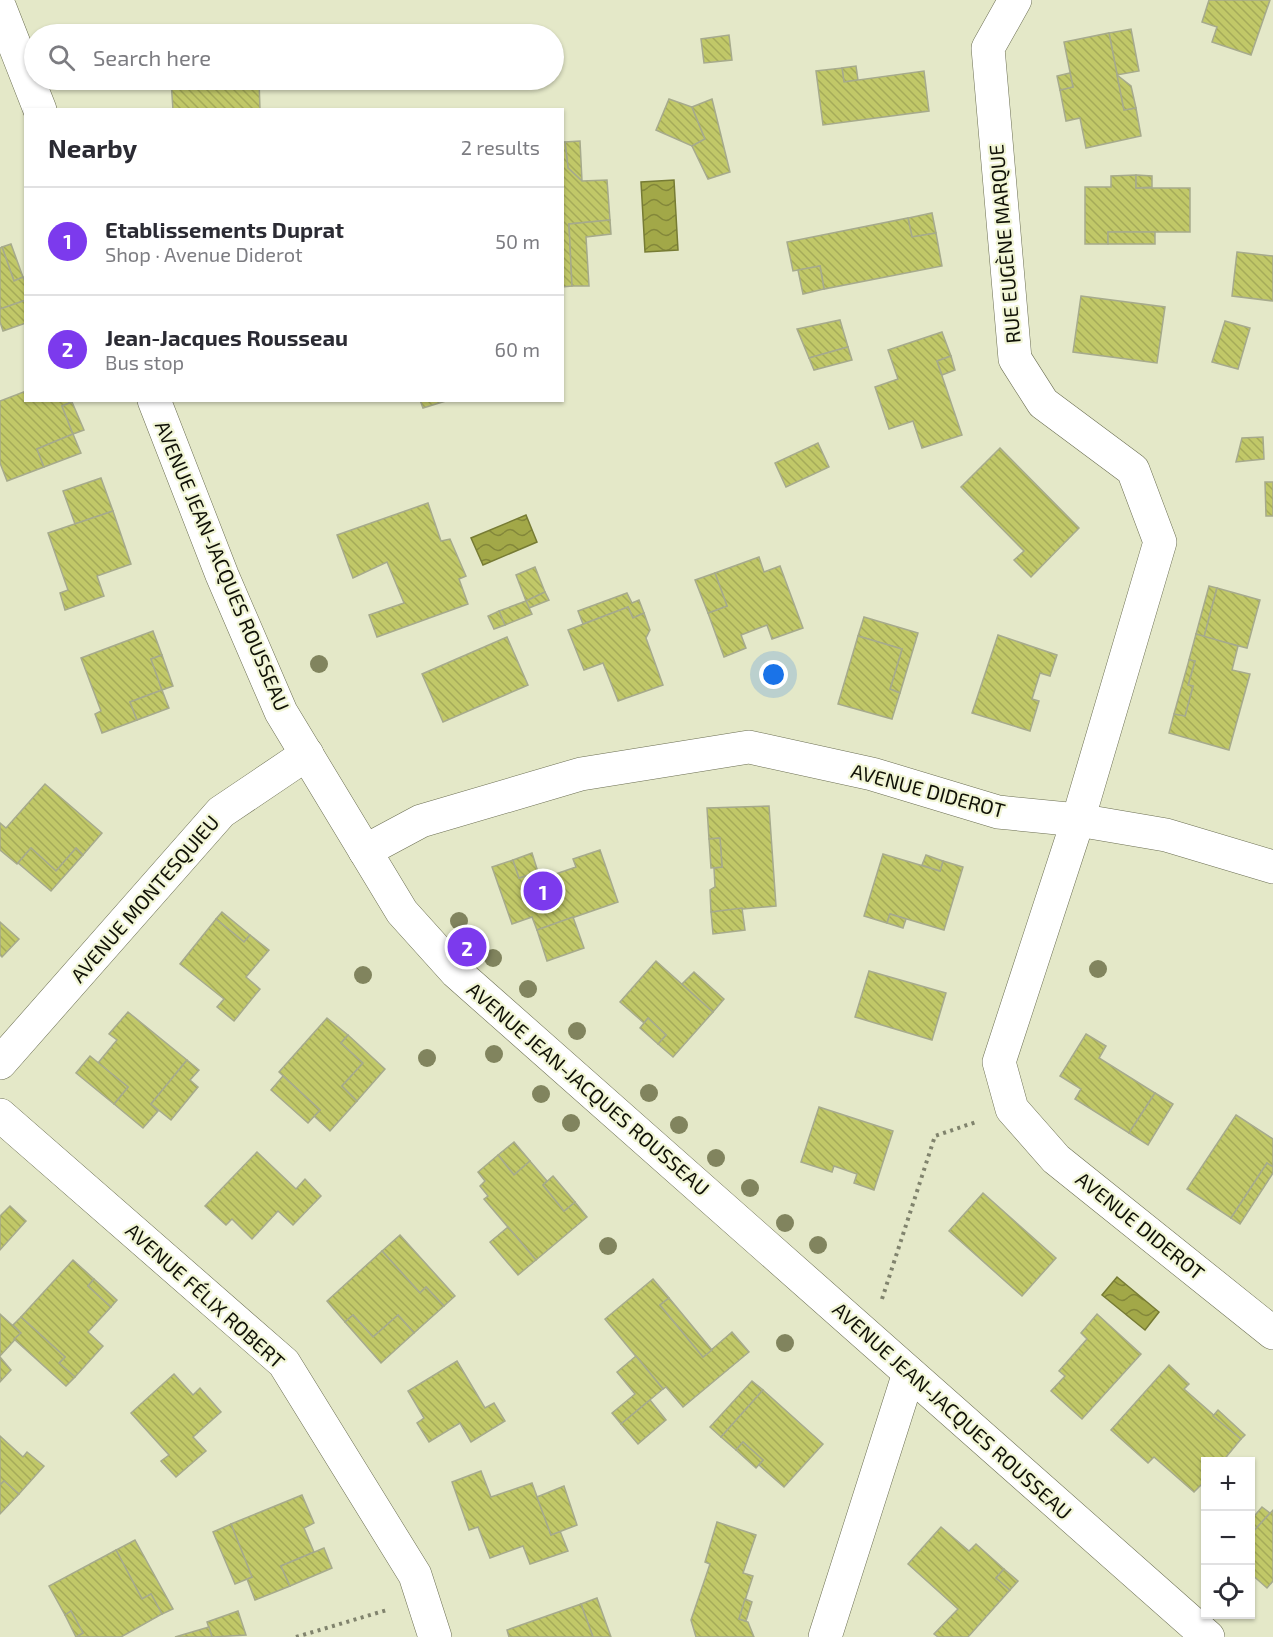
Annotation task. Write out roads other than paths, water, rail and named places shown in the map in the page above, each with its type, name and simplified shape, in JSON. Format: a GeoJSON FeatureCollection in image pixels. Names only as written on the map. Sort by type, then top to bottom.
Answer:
{"type":"FeatureCollection","features":[{"type":"Feature","properties":{"kind":"street","name":"RUE EUGÈNE MARQUE"},"geometry":{"type":"LineString","coordinates":[[1015,0],[988,48],[1015,359],[1043,403],[1133,470],[1160,542],[1078,820]]}},
{"type":"Feature","properties":{"kind":"street"},"geometry":{"type":"LineString","coordinates":[[0,8],[24,69]]}},
{"type":"Feature","properties":{"kind":"street"},"geometry":{"type":"LineString","coordinates":[[32,90],[39,108]]}},
{"type":"Feature","properties":{"kind":"street","name":"AVENUE JEAN-JACQUES ROUSSEAU"},"geometry":{"type":"LineString","coordinates":[[155,402],[222,575],[281,712],[402,912],[456,972],[1208,1637]]}},
{"type":"Feature","properties":{"kind":"street","name":"AVENUE DIDEROT"},"geometry":{"type":"LineString","coordinates":[[365,851],[421,821],[581,774],[749,747],[872,774],[998,812],[1078,820],[999,1062],[1012,1109],[1056,1159],[1273,1333]]}},
{"type":"Feature","properties":{"kind":"street","name":"AVENUE MONTESQUIEU"},"geometry":{"type":"LineString","coordinates":[[0,1063],[221,812],[307,754]]}},
{"type":"Feature","properties":{"kind":"street"},"geometry":{"type":"LineString","coordinates":[[1078,820],[1166,835],[1273,867]]}},
{"type":"Feature","properties":{"kind":"street","name":"AVENUE FÉLIX ROBERT"},"geometry":{"type":"LineString","coordinates":[[0,1115],[284,1364],[415,1575],[435,1637]]}},
{"type":"Feature","properties":{"kind":"street"},"geometry":{"type":"LineString","coordinates":[[825,1637],[909,1373]]}},
{"type":"Feature","properties":{"kind":"water"},"geometry":{"type":"Polygon","coordinates":[[[674,180],[678,250],[645,252],[641,182],[674,180]]]}},
{"type":"Feature","properties":{"kind":"water"},"geometry":{"type":"Polygon","coordinates":[[[526,515],[537,542],[483,565],[471,538],[526,515]]]}},
{"type":"Feature","properties":{"kind":"water"},"geometry":{"type":"Polygon","coordinates":[[[1117,1277],[1159,1312],[1145,1330],[1102,1295],[1117,1277]]]}},
{"type":"Feature","properties":{"kind":"place","name":"Etablissements Duprat"},"geometry":{"type":"Point","coordinates":[543,891]}},
{"type":"Feature","properties":{"kind":"place","name":"Jean-Jacques Rousseau"},"geometry":{"type":"Point","coordinates":[467,947]}}]}
